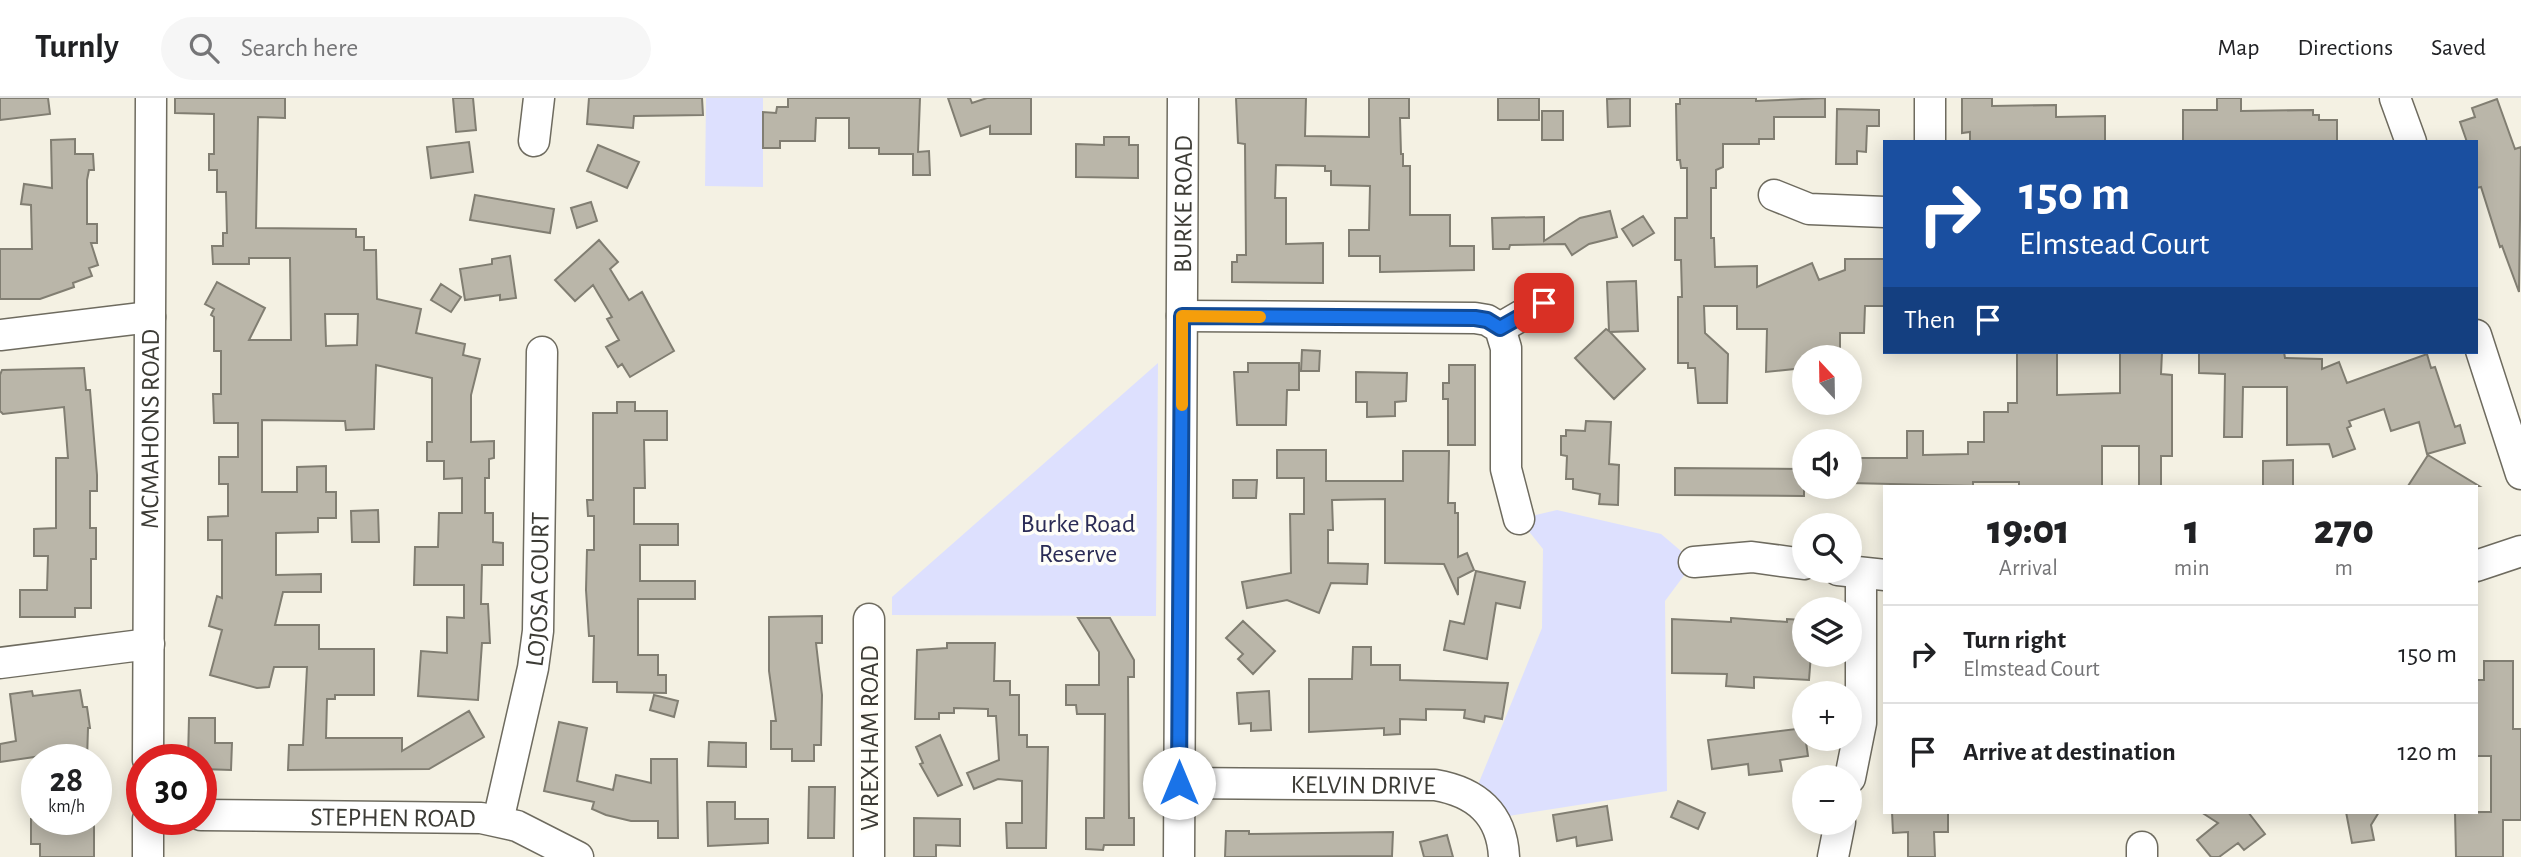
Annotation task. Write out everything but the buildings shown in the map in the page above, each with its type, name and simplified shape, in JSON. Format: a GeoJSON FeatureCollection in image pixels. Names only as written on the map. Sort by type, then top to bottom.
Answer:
{"type":"FeatureCollection","features":[{"type":"Feature","properties":{"kind":"street","name":"MCMAHONS ROAD"},"geometry":{"type":"LineString","coordinates":[[148,744],[151,98]]}},
{"type":"Feature","properties":{"kind":"street"},"geometry":{"type":"LineString","coordinates":[[534,141],[539,98]]}},
{"type":"Feature","properties":{"kind":"street","name":"BURKE ROAD"},"geometry":{"type":"LineString","coordinates":[[1179,857],[1183,98]]}},
{"type":"Feature","properties":{"kind":"street"},"geometry":{"type":"LineString","coordinates":[[1930,98],[1930,140]]}},
{"type":"Feature","properties":{"kind":"street"},"geometry":{"type":"LineString","coordinates":[[2395,98],[2410,140]]}},
{"type":"Feature","properties":{"kind":"street"},"geometry":{"type":"LineString","coordinates":[[1774,195],[1809,209],[1883,212]]}},
{"type":"Feature","properties":{"kind":"street"},"geometry":{"type":"LineString","coordinates":[[1500,328],[1544,303]]}},
{"type":"Feature","properties":{"kind":"street"},"geometry":{"type":"LineString","coordinates":[[1182,316],[1487,320],[1500,328],[1506,348],[1506,469],[1519,519]]}},
{"type":"Feature","properties":{"kind":"street"},"geometry":{"type":"LineString","coordinates":[[0,335],[150,317]]}},
{"type":"Feature","properties":{"kind":"street"},"geometry":{"type":"LineString","coordinates":[[2478,341],[2521,474]]}},
{"type":"Feature","properties":{"kind":"street","name":"LOJOSA COURT"},"geometry":{"type":"LineString","coordinates":[[498,821],[533,668],[538,631],[542,352]]}},
{"type":"Feature","properties":{"kind":"street"},"geometry":{"type":"LineString","coordinates":[[2478,565],[2521,551]]}},
{"type":"Feature","properties":{"kind":"street"},"geometry":{"type":"LineString","coordinates":[[1693,562],[1752,557],[1792,562]]}},
{"type":"Feature","properties":{"kind":"street"},"geometry":{"type":"LineString","coordinates":[[1853,765],[1861,723],[1861,583]]}},
{"type":"Feature","properties":{"kind":"street","name":"WREXHAM ROAD"},"geometry":{"type":"LineString","coordinates":[[869,619],[869,857]]}},
{"type":"Feature","properties":{"kind":"street"},"geometry":{"type":"LineString","coordinates":[[0,663],[149,644]]}},
{"type":"Feature","properties":{"kind":"street","name":"KELVIN DRIVE"},"geometry":{"type":"LineString","coordinates":[[1179,783],[1435,785],[1453,788],[1479,801],[1494,818],[1501,833],[1504,857]]}},
{"type":"Feature","properties":{"kind":"street","name":"STEPHEN ROAD"},"geometry":{"type":"LineString","coordinates":[[217,815],[441,816],[498,821],[541,836],[578,857]]}},
{"type":"Feature","properties":{"kind":"street"},"geometry":{"type":"LineString","coordinates":[[148,835],[148,857]]}},
{"type":"Feature","properties":{"kind":"street"},"geometry":{"type":"LineString","coordinates":[[1833,857],[1837,835]]}},
{"type":"Feature","properties":{"kind":"green space"},"geometry":{"type":"Polygon","coordinates":[[[706,98],[763,98],[763,187],[705,186],[706,98]]]}},
{"type":"Feature","properties":{"kind":"green space","name":"Burke Road Reserve"},"geometry":{"type":"Polygon","coordinates":[[[1158,363],[1156,616],[892,615],[892,597],[1158,363]]]}},
{"type":"Feature","properties":{"kind":"green space"},"geometry":{"type":"Polygon","coordinates":[[[1557,510],[1661,534],[1694,562],[1665,601],[1667,791],[1495,818],[1473,797],[1542,628],[1543,549],[1519,519],[1557,510]]]}},
{"type":"Feature","properties":{"kind":"slow traffic"},"geometry":{"type":"LineString","coordinates":[[1182,405],[1182,316],[1260,317]]}},
{"type":"Feature","properties":{"kind":"route"},"geometry":{"type":"LineString","coordinates":[[1179,783],[1182,316],[1475,318],[1487,320],[1500,328],[1544,303]]}}]}
